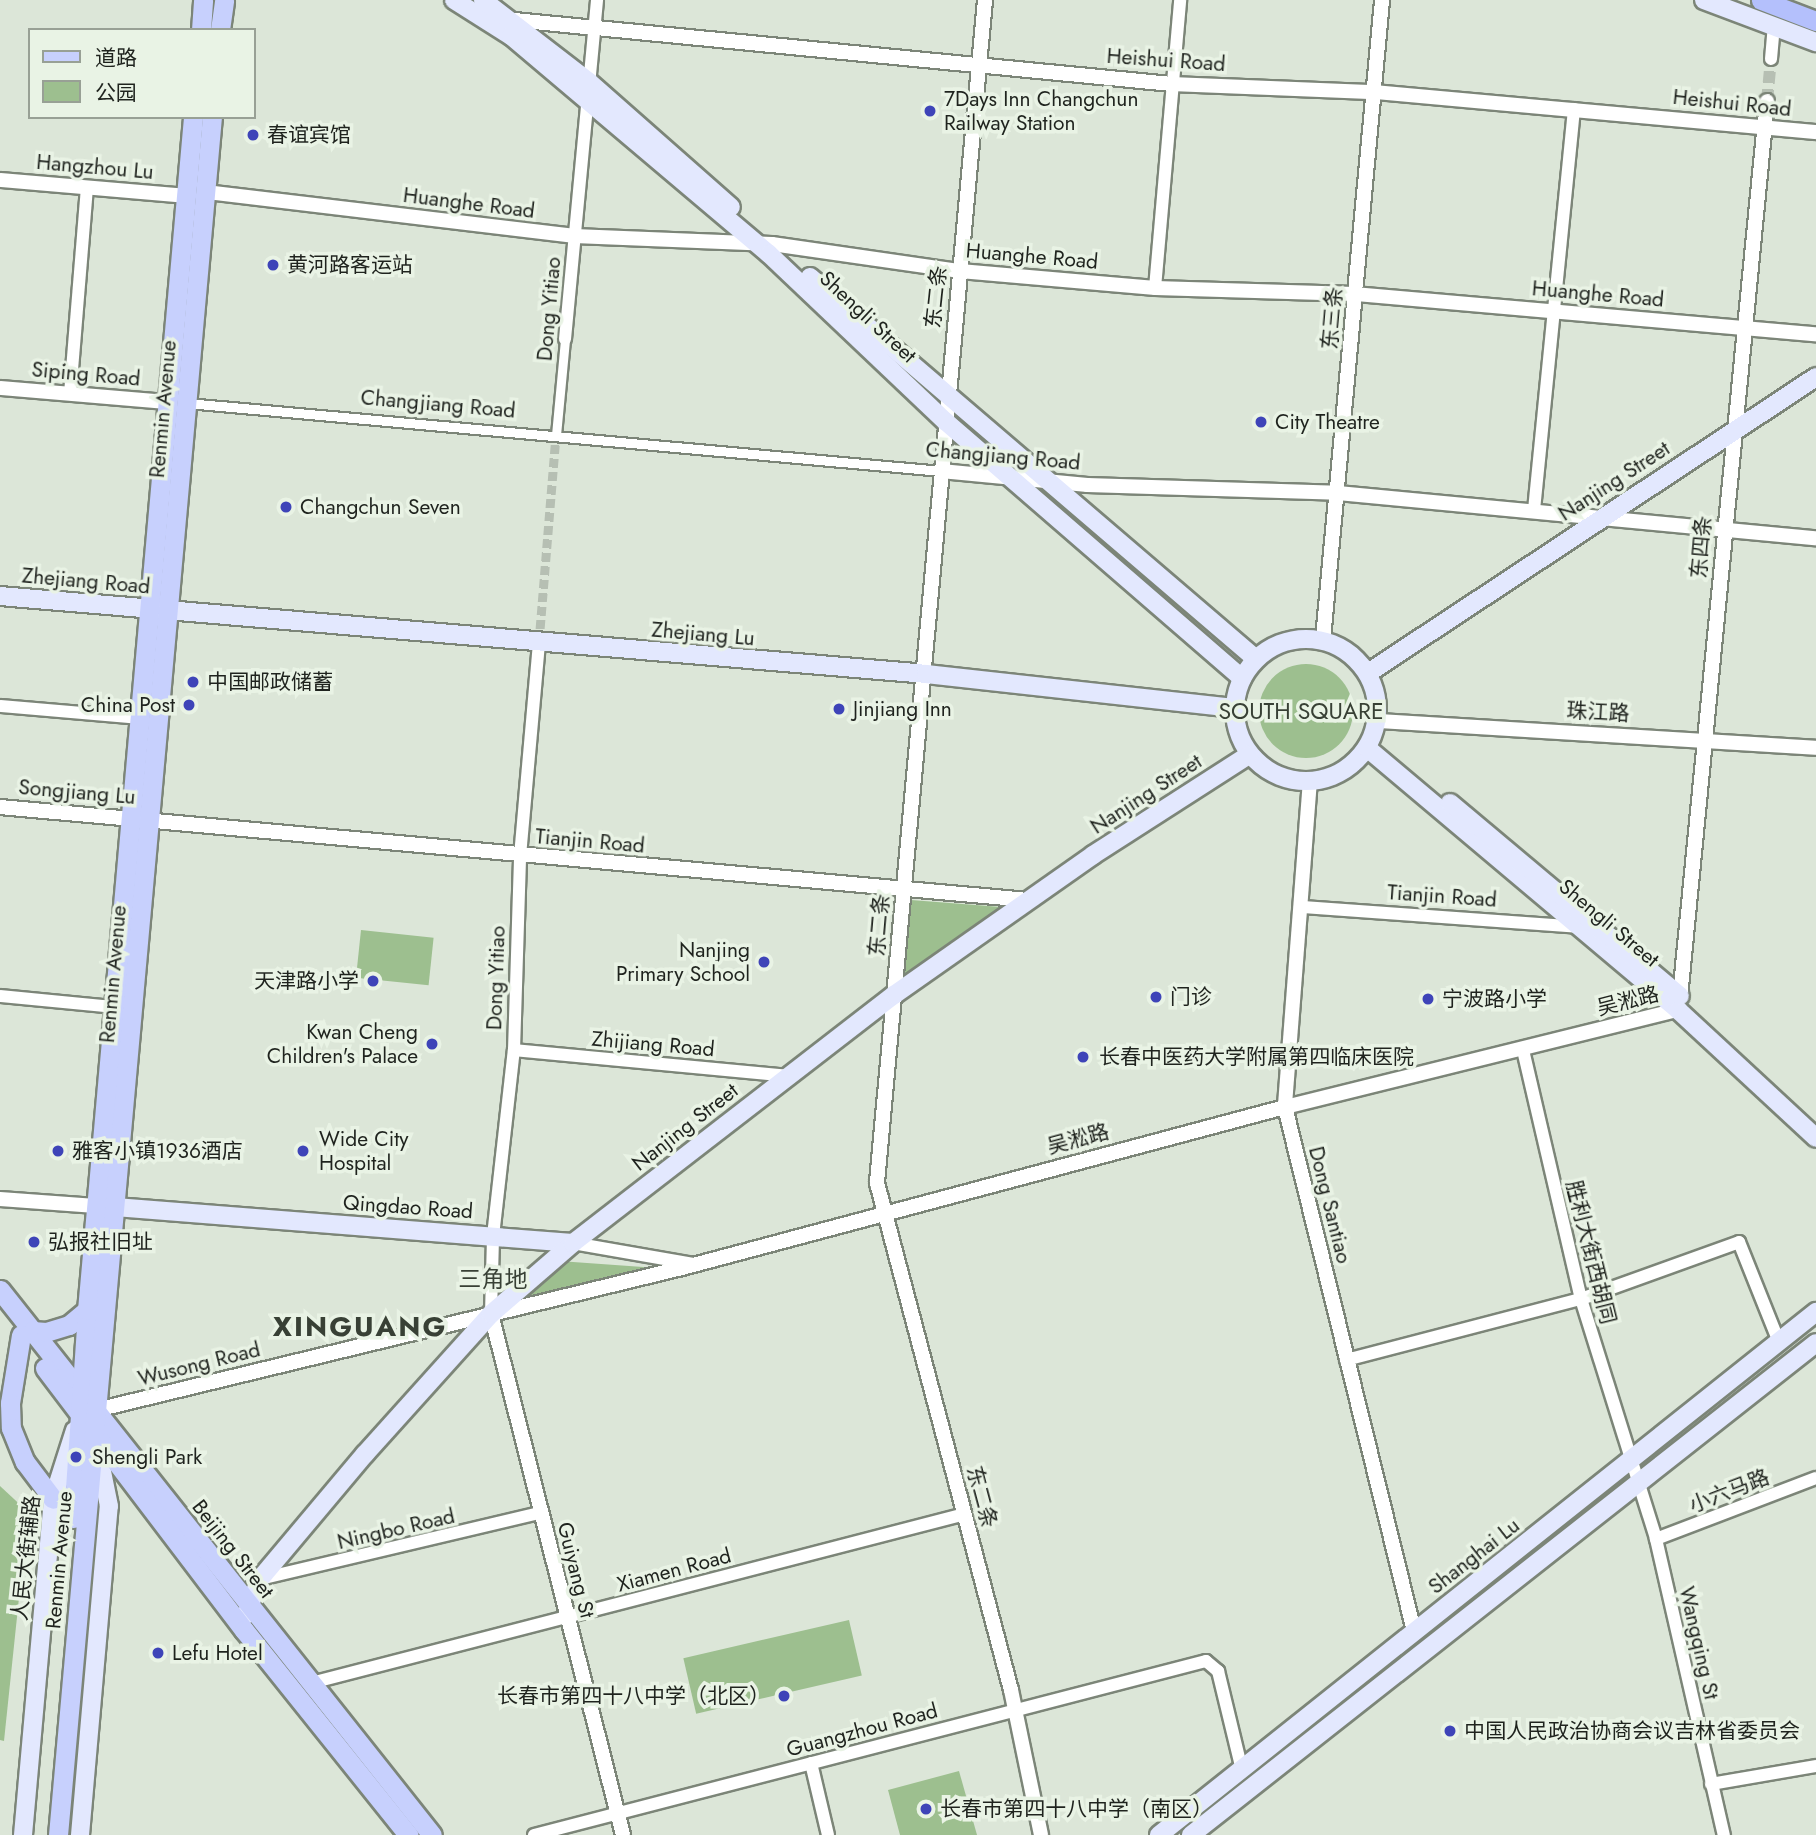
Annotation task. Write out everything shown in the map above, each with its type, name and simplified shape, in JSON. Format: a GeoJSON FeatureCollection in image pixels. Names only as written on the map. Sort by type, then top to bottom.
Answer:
{"type":"FeatureCollection","features":[{"type":"Feature","properties":{"kind":"highway"},"geometry":{"type":"LineString","coordinates":[[1761,0],[1816,21]]}},
{"type":"Feature","properties":{"kind":"main road"},"geometry":{"type":"LineString","coordinates":[[201,28],[203,0]]}},
{"type":"Feature","properties":{"kind":"main road"},"geometry":{"type":"LineString","coordinates":[[220,28],[224,0]]}},
{"type":"Feature","properties":{"kind":"main road","name":"Shengli Street"},"geometry":{"type":"LineString","coordinates":[[454,0],[511,36],[1048,481],[1256,659]]}},
{"type":"Feature","properties":{"kind":"main road","name":"Shengli Street"},"geometry":{"type":"LineString","coordinates":[[483,0],[514,20],[589,82],[765,245],[945,421],[1242,678]]}},
{"type":"Feature","properties":{"kind":"main road"},"geometry":{"type":"LineString","coordinates":[[1704,0],[1816,42]]}},
{"type":"Feature","properties":{"kind":"main road","name":"Renmin Avenue"},"geometry":{"type":"LineString","coordinates":[[193,119],[196,194]]}},
{"type":"Feature","properties":{"kind":"main road","name":"Renmin Avenue"},"geometry":{"type":"LineString","coordinates":[[45,1835],[88,1412],[196,194],[212,119]]}},
{"type":"Feature","properties":{"kind":"main road","name":"Nanjing Street"},"geometry":{"type":"LineString","coordinates":[[1368,673],[1816,377]]}},
{"type":"Feature","properties":{"kind":"main road","name":"Zhejiang Road"},"geometry":{"type":"LineString","coordinates":[[0,596],[159,610]]}},
{"type":"Feature","properties":{"kind":"main road","name":"Renmin Avenue"},"geometry":{"type":"LineString","coordinates":[[81,1392],[87,1310],[106,1207],[114,1007],[140,818],[140,718],[159,610]]}},
{"type":"Feature","properties":{"kind":"main road","name":"Zhejiang Lu"},"geometry":{"type":"LineString","coordinates":[[159,610],[539,644],[926,674],[1234,708]]}},
{"type":"Feature","properties":{"kind":"main road"},"geometry":{"type":"LineString","coordinates":[[1323,639],[1352,655],[1368,673],[1378,703],[1378,721],[1370,744],[1330,779],[1310,780],[1270,774],[1249,755],[1238,735],[1234,708],[1242,678],[1256,659],[1287,642],[1323,639]]}},
{"type":"Feature","properties":{"kind":"main road","name":"Shengli Street"},"geometry":{"type":"LineString","coordinates":[[1370,744],[1578,927],[1679,1003],[1816,1138]]}},
{"type":"Feature","properties":{"kind":"main road","name":"Shengli Street"},"geometry":{"type":"LineString","coordinates":[[1370,744],[1679,1003],[1816,1122]]}},
{"type":"Feature","properties":{"kind":"main road","name":"Nanjing Street"},"geometry":{"type":"LineString","coordinates":[[244,1630],[247,1604],[260,1579],[491,1314],[573,1243],[894,995],[1028,900],[1249,755]]}},
{"type":"Feature","properties":{"kind":"main road","name":"Qingdao Road"},"geometry":{"type":"LineString","coordinates":[[106,1207],[573,1243]]}},
{"type":"Feature","properties":{"kind":"main road","name":"Beijing Street"},"geometry":{"type":"LineString","coordinates":[[0,1290],[27,1333],[88,1412],[247,1604],[432,1835]]}},
{"type":"Feature","properties":{"kind":"main road","name":"Beijing Street"},"geometry":{"type":"LineString","coordinates":[[0,1308],[81,1392],[88,1412]]}},
{"type":"Feature","properties":{"kind":"main road"},"geometry":{"type":"LineString","coordinates":[[53,1499],[25,1462],[11,1428],[10,1403],[27,1333],[62,1328],[87,1310]]}},
{"type":"Feature","properties":{"kind":"main road","name":"Shanghai Lu"},"geometry":{"type":"LineString","coordinates":[[1160,1835],[1816,1312]]}},
{"type":"Feature","properties":{"kind":"main road"},"geometry":{"type":"LineString","coordinates":[[1191,1835],[1639,1486],[1816,1343]]}},
{"type":"Feature","properties":{"kind":"main road","name":"Renmin Avenue"},"geometry":{"type":"LineString","coordinates":[[58,1835],[94,1433],[88,1412]]}},
{"type":"Feature","properties":{"kind":"main road","name":"人民大街辅路"},"geometry":{"type":"LineString","coordinates":[[23,1835],[53,1499],[88,1412]]}},
{"type":"Feature","properties":{"kind":"main road"},"geometry":{"type":"LineString","coordinates":[[79,1835],[109,1506],[94,1433]]}},
{"type":"Feature","properties":{"kind":"main road","name":"Beijing Street"},"geometry":{"type":"LineString","coordinates":[[94,1433],[244,1630],[408,1835]]}},
{"type":"Feature","properties":{"kind":"street","name":"Dong Yitiao"},"geometry":{"type":"LineString","coordinates":[[556,435],[590,102],[589,82],[597,0]]}},
{"type":"Feature","properties":{"kind":"street","name":"东二条"},"geometry":{"type":"LineString","coordinates":[[985,0],[947,398],[926,674],[903,890],[877,1183],[888,1212],[1011,1690],[1012,1710],[1041,1835]]}},
{"type":"Feature","properties":{"kind":"street"},"geometry":{"type":"LineString","coordinates":[[1155,288],[1180,0]]}},
{"type":"Feature","properties":{"kind":"street","name":"东三条"},"geometry":{"type":"LineString","coordinates":[[1323,639],[1382,0]]}},
{"type":"Feature","properties":{"kind":"street","name":"Heishui Road"},"geometry":{"type":"LineString","coordinates":[[514,20],[1172,83],[1375,92],[1816,132]]}},
{"type":"Feature","properties":{"kind":"street"},"geometry":{"type":"LineString","coordinates":[[1770,59],[1774,27]]}},
{"type":"Feature","properties":{"kind":"street","name":"东四条"},"geometry":{"type":"LineString","coordinates":[[1679,1003],[1732,431],[1767,101]]}},
{"type":"Feature","properties":{"kind":"street"},"geometry":{"type":"LineString","coordinates":[[1534,510],[1574,109]]}},
{"type":"Feature","properties":{"kind":"street","name":"Hangzhou Lu"},"geometry":{"type":"LineString","coordinates":[[0,180],[196,194]]}},
{"type":"Feature","properties":{"kind":"street"},"geometry":{"type":"LineString","coordinates":[[71,394],[87,188]]}},
{"type":"Feature","properties":{"kind":"street","name":"Huanghe Road"},"geometry":{"type":"LineString","coordinates":[[196,194],[575,236],[765,245],[960,271],[1155,288],[1355,295],[1816,334]]}},
{"type":"Feature","properties":{"kind":"street","name":"Siping Road"},"geometry":{"type":"LineString","coordinates":[[0,388],[177,403]]}},
{"type":"Feature","properties":{"kind":"street","name":"Changjiang Road"},"geometry":{"type":"LineString","coordinates":[[177,403],[1048,481],[1337,494],[1816,538]]}},
{"type":"Feature","properties":{"kind":"street","name":"Dong Yitiao"},"geometry":{"type":"LineString","coordinates":[[491,1314],[493,1236],[513,1050],[520,856],[539,644]]}},
{"type":"Feature","properties":{"kind":"street"},"geometry":{"type":"LineString","coordinates":[[0,706],[140,718]]}},
{"type":"Feature","properties":{"kind":"street","name":"珠江路"},"geometry":{"type":"LineString","coordinates":[[1378,721],[1705,738],[1816,748]]}},
{"type":"Feature","properties":{"kind":"street","name":"Dong Santiao"},"geometry":{"type":"LineString","coordinates":[[1310,780],[1284,1107],[1414,1631]]}},
{"type":"Feature","properties":{"kind":"street","name":"Songjiang Lu"},"geometry":{"type":"LineString","coordinates":[[0,807],[140,818]]}},
{"type":"Feature","properties":{"kind":"street","name":"Tianjin Road"},"geometry":{"type":"LineString","coordinates":[[140,818],[520,856],[1028,900]]}},
{"type":"Feature","properties":{"kind":"street","name":"Tianjin Road"},"geometry":{"type":"LineString","coordinates":[[1302,907],[1578,927]]}},
{"type":"Feature","properties":{"kind":"street"},"geometry":{"type":"LineString","coordinates":[[0,996],[114,1007]]}},
{"type":"Feature","properties":{"kind":"street","name":"吴淞路"},"geometry":{"type":"LineString","coordinates":[[491,1314],[695,1264],[1284,1107],[1523,1050],[1679,1003]]}},
{"type":"Feature","properties":{"kind":"street","name":"Zhijiang Road"},"geometry":{"type":"LineString","coordinates":[[513,1050],[789,1076]]}},
{"type":"Feature","properties":{"kind":"street","name":"胜利大街西胡同"},"geometry":{"type":"LineString","coordinates":[[1523,1050],[1581,1298],[1630,1462]]}},
{"type":"Feature","properties":{"kind":"street"},"geometry":{"type":"LineString","coordinates":[[0,1199],[106,1207]]}},
{"type":"Feature","properties":{"kind":"street"},"geometry":{"type":"LineString","coordinates":[[1346,1360],[1581,1298],[1739,1242],[1779,1342]]}},
{"type":"Feature","properties":{"kind":"street","name":"Qingdao Road"},"geometry":{"type":"LineString","coordinates":[[573,1243],[695,1264]]}},
{"type":"Feature","properties":{"kind":"street","name":"Wusong Road"},"geometry":{"type":"LineString","coordinates":[[88,1412],[491,1314]]}},
{"type":"Feature","properties":{"kind":"street","name":"Guiyang St"},"geometry":{"type":"LineString","coordinates":[[491,1314],[623,1835]]}},
{"type":"Feature","properties":{"kind":"street","name":"Wangqing St"},"geometry":{"type":"LineString","coordinates":[[1630,1462],[1656,1539],[1724,1835]]}},
{"type":"Feature","properties":{"kind":"street","name":"小六马路"},"geometry":{"type":"LineString","coordinates":[[1656,1539],[1816,1478]]}},
{"type":"Feature","properties":{"kind":"street","name":"Ningbo Road"},"geometry":{"type":"LineString","coordinates":[[260,1579],[540,1513]]}},
{"type":"Feature","properties":{"kind":"street","name":"Xiamen Road"},"geometry":{"type":"LineString","coordinates":[[311,1683],[965,1514]]}},
{"type":"Feature","properties":{"kind":"street","name":"Guangzhou Road"},"geometry":{"type":"LineString","coordinates":[[534,1835],[1206,1661],[1218,1671],[1242,1770]]}},
{"type":"Feature","properties":{"kind":"street"},"geometry":{"type":"LineString","coordinates":[[811,1763],[828,1835]]}},
{"type":"Feature","properties":{"kind":"street"},"geometry":{"type":"LineString","coordinates":[[1711,1784],[1816,1766]]}},
{"type":"Feature","properties":{"kind":"green space"},"geometry":{"type":"Polygon","coordinates":[[[1306,664],[1324,668],[1339,678],[1349,693],[1353,711],[1349,729],[1339,744],[1324,754],[1306,758],[1288,754],[1273,744],[1263,729],[1259,711],[1263,693],[1273,678],[1288,668],[1306,664]]]}},
{"type":"Feature","properties":{"kind":"green space"},"geometry":{"type":"Polygon","coordinates":[[[911,900],[1001,907],[904,977],[911,900]]]}},
{"type":"Feature","properties":{"kind":"green space"},"geometry":{"type":"Polygon","coordinates":[[[361,930],[434,938],[429,985],[356,978],[361,930]]]}},
{"type":"Feature","properties":{"kind":"green space"},"geometry":{"type":"Polygon","coordinates":[[[559,1261],[657,1268],[497,1311],[559,1261]]]}},
{"type":"Feature","properties":{"kind":"green space"},"geometry":{"type":"Polygon","coordinates":[[[0,1486],[28,1512],[4,1741],[0,1740],[0,1486]]]}},
{"type":"Feature","properties":{"kind":"green space"},"geometry":{"type":"Polygon","coordinates":[[[849,1620],[862,1676],[696,1714],[683,1658],[849,1620]]]}},
{"type":"Feature","properties":{"kind":"green space"},"geometry":{"type":"Polygon","coordinates":[[[959,1771],[977,1835],[900,1835],[888,1790],[959,1771]]]}},
{"type":"Feature","properties":{"kind":"tunnel"},"geometry":{"type":"LineString","coordinates":[[1767,101],[1771,59]]}},
{"type":"Feature","properties":{"kind":"tunnel"},"geometry":{"type":"LineString","coordinates":[[539,642],[556,435]]}},
{"type":"Feature","properties":{"kind":"place","name":"7Days Inn Changchun Railway Station"},"geometry":{"type":"Point","coordinates":[930,111]}},
{"type":"Feature","properties":{"kind":"place","name":"春谊宾馆"},"geometry":{"type":"Point","coordinates":[253,135]}},
{"type":"Feature","properties":{"kind":"place","name":"黄河路客运站"},"geometry":{"type":"Point","coordinates":[273,265]}},
{"type":"Feature","properties":{"kind":"place","name":"City Theatre"},"geometry":{"type":"Point","coordinates":[1261,422]}},
{"type":"Feature","properties":{"kind":"place","name":"Changchun Seven"},"geometry":{"type":"Point","coordinates":[286,507]}},
{"type":"Feature","properties":{"kind":"place","name":"中国邮政储蓄"},"geometry":{"type":"Point","coordinates":[193,682]}},
{"type":"Feature","properties":{"kind":"place","name":"China Post"},"geometry":{"type":"Point","coordinates":[189,705]}},
{"type":"Feature","properties":{"kind":"place","name":"Jinjiang Inn"},"geometry":{"type":"Point","coordinates":[839,709]}},
{"type":"Feature","properties":{"kind":"place","name":"Nanjing Primary School"},"geometry":{"type":"Point","coordinates":[764,962]}},
{"type":"Feature","properties":{"kind":"place","name":"天津路小学"},"geometry":{"type":"Point","coordinates":[373,981]}},
{"type":"Feature","properties":{"kind":"place","name":"门诊"},"geometry":{"type":"Point","coordinates":[1156,997]}},
{"type":"Feature","properties":{"kind":"place","name":"宁波路小学"},"geometry":{"type":"Point","coordinates":[1428,999]}},
{"type":"Feature","properties":{"kind":"place","name":"Kwan Cheng Children's Palace"},"geometry":{"type":"Point","coordinates":[432,1044]}},
{"type":"Feature","properties":{"kind":"place","name":"长春中医药大学附属第四临床医院"},"geometry":{"type":"Point","coordinates":[1083,1057]}},
{"type":"Feature","properties":{"kind":"place","name":"雅客小镇1936酒店"},"geometry":{"type":"Point","coordinates":[58,1151]}},
{"type":"Feature","properties":{"kind":"place","name":"Wide City Hospital"},"geometry":{"type":"Point","coordinates":[303,1151]}},
{"type":"Feature","properties":{"kind":"place","name":"弘报社旧址"},"geometry":{"type":"Point","coordinates":[34,1242]}},
{"type":"Feature","properties":{"kind":"place","name":"Shengli Park"},"geometry":{"type":"Point","coordinates":[76,1457]}},
{"type":"Feature","properties":{"kind":"place","name":"Lefu Hotel"},"geometry":{"type":"Point","coordinates":[158,1653]}},
{"type":"Feature","properties":{"kind":"place","name":"长春市第四十八中学（北区）"},"geometry":{"type":"Point","coordinates":[784,1696]}},
{"type":"Feature","properties":{"kind":"place","name":"中国人民政治协商会议吉林省委员会"},"geometry":{"type":"Point","coordinates":[1450,1731]}},
{"type":"Feature","properties":{"kind":"place","name":"长春市第四十八中学（南区）"},"geometry":{"type":"Point","coordinates":[926,1809]}},
{"type":"Feature","properties":{"kind":"district","name":"SOUTH SQUARE"},"geometry":{"type":"Point","coordinates":[1301,711]}},
{"type":"Feature","properties":{"kind":"district","name":"三角地"},"geometry":{"type":"Point","coordinates":[493,1279]}},
{"type":"Feature","properties":{"kind":"district","name":"XINGUANG"},"geometry":{"type":"Point","coordinates":[360,1327]}}]}
